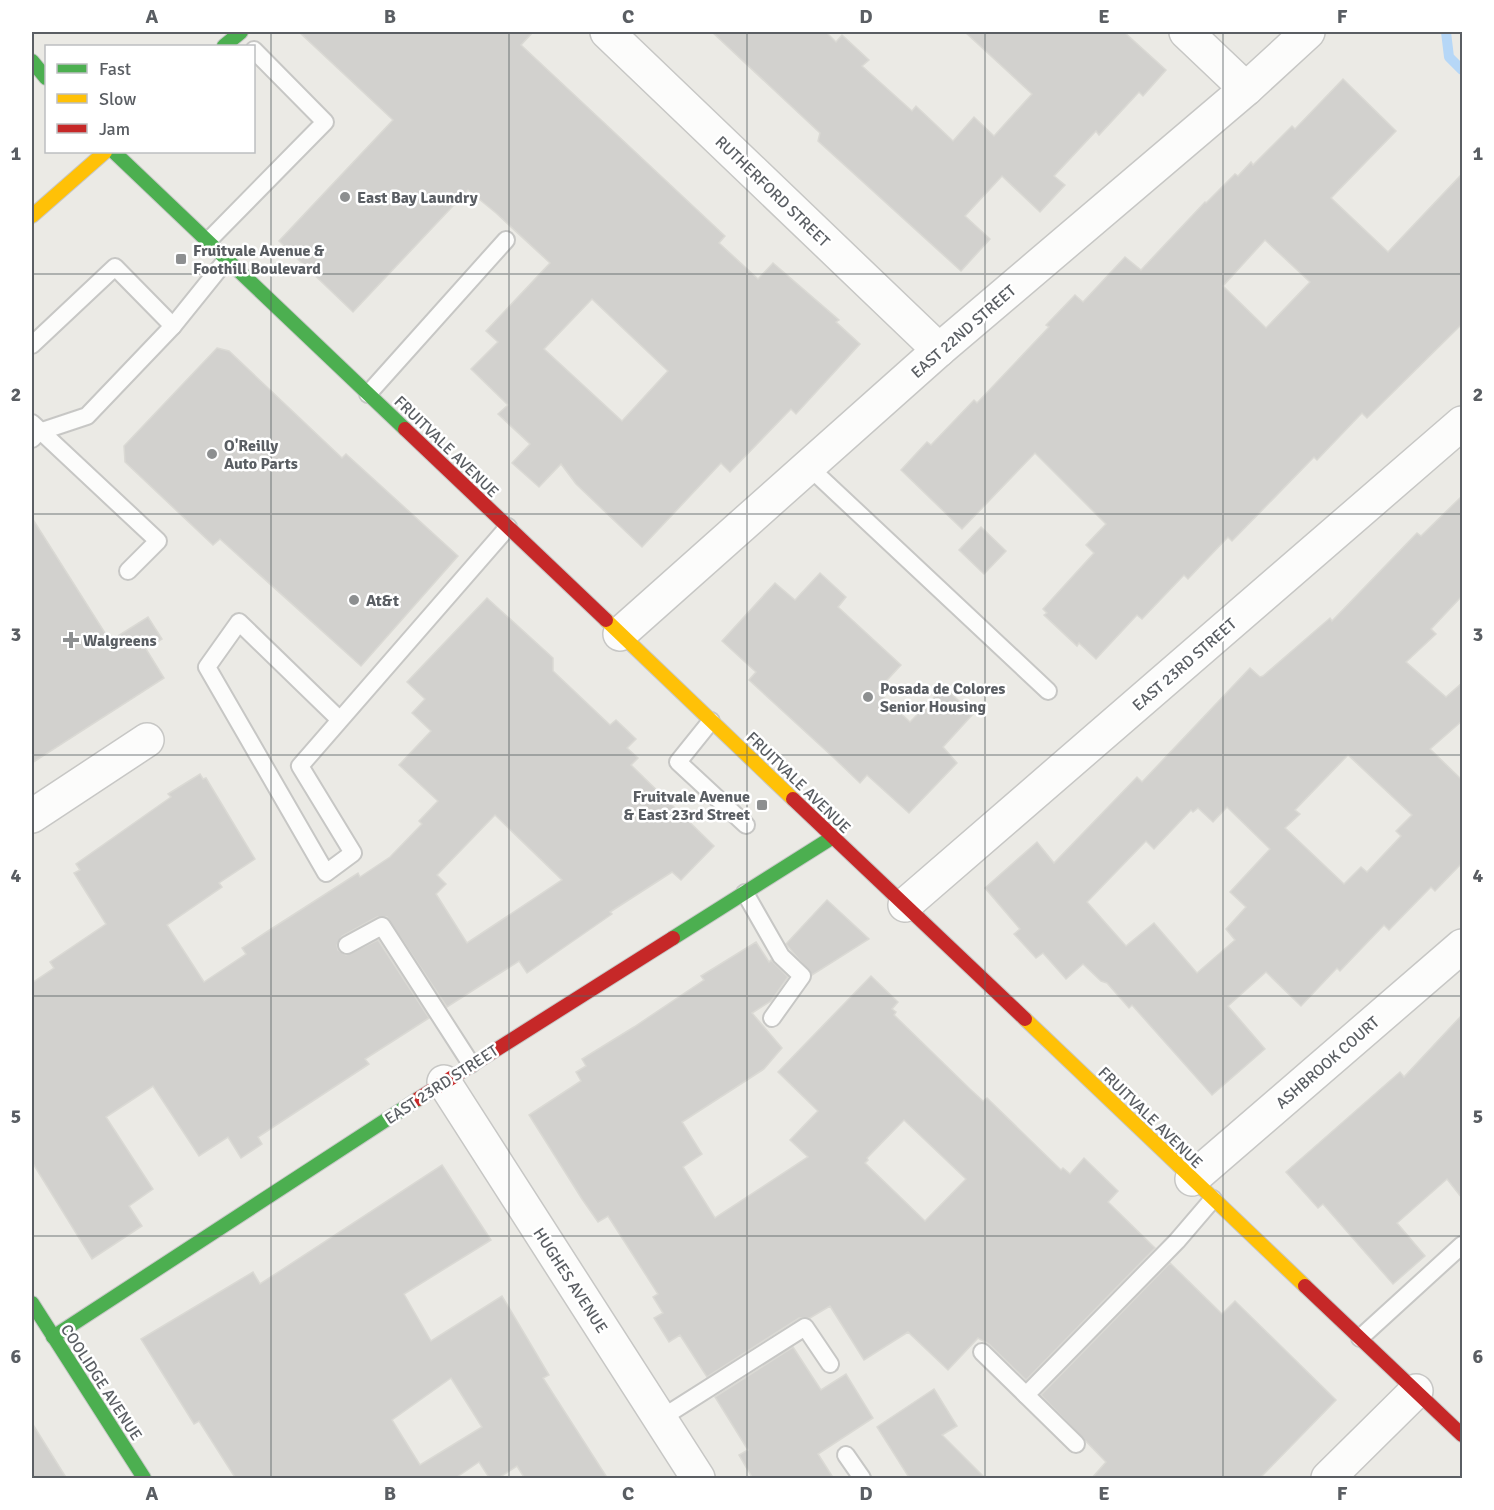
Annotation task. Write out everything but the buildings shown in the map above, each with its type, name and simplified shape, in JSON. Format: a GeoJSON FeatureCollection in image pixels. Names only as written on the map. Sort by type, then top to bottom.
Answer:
{"type":"FeatureCollection","features":[{"type":"Feature","properties":{"kind":"main road"},"geometry":{"type":"LineString","coordinates":[[225,45],[240,33]]}},
{"type":"Feature","properties":{"kind":"main road"},"geometry":{"type":"LineString","coordinates":[[32,62],[45,77]]}},
{"type":"Feature","properties":{"kind":"main road"},"geometry":{"type":"LineString","coordinates":[[32,216],[104,153]]}},
{"type":"Feature","properties":{"kind":"main road","name":"FRUITVALE AVENUE"},"geometry":{"type":"LineString","coordinates":[[115,153],[1462,1435]]}},
{"type":"Feature","properties":{"kind":"main road","name":"EAST 23RD STREET"},"geometry":{"type":"LineString","coordinates":[[53,1337],[471,1064],[833,837]]}},
{"type":"Feature","properties":{"kind":"main road","name":"COOLIDGE AVENUE"},"geometry":{"type":"LineString","coordinates":[[32,1303],[144,1479]]}},
{"type":"Feature","properties":{"kind":"street","name":"RUTHERFORD STREET"},"geometry":{"type":"LineString","coordinates":[[607,32],[939,350]]}},
{"type":"Feature","properties":{"kind":"street"},"geometry":{"type":"LineString","coordinates":[[1186,32],[1246,89]]}},
{"type":"Feature","properties":{"kind":"street","name":"EAST 22ND STREET"},"geometry":{"type":"LineString","coordinates":[[620,634],[939,350],[1246,89],[1308,32]]}},
{"type":"Feature","properties":{"kind":"street","name":"EAST 23RD STREET"},"geometry":{"type":"LineString","coordinates":[[905,904],[1462,423]]}},
{"type":"Feature","properties":{"kind":"street"},"geometry":{"type":"LineString","coordinates":[[32,816],[147,740]]}},
{"type":"Feature","properties":{"kind":"street","name":"ASHBROOK COURT"},"geometry":{"type":"LineString","coordinates":[[1203,1189],[1462,946]]}},
{"type":"Feature","properties":{"kind":"street","name":"HUGHES AVENUE"},"geometry":{"type":"LineString","coordinates":[[444,1082],[698,1479]]}},
{"type":"Feature","properties":{"kind":"street"},"geometry":{"type":"LineString","coordinates":[[1338,1475],[1416,1391]]}},
{"type":"Feature","properties":{"kind":"lane"},"geometry":{"type":"LineString","coordinates":[[240,33],[249,45]]}},
{"type":"Feature","properties":{"kind":"lane"},"geometry":{"type":"LineString","coordinates":[[208,241],[325,122],[255,51]]}},
{"type":"Feature","properties":{"kind":"lane"},"geometry":{"type":"LineString","coordinates":[[368,394],[506,240]]}},
{"type":"Feature","properties":{"kind":"lane"},"geometry":{"type":"LineString","coordinates":[[34,431],[87,416],[173,326],[227,259]]}},
{"type":"Feature","properties":{"kind":"lane"},"geometry":{"type":"LineString","coordinates":[[32,345],[115,267],[173,326]]}},
{"type":"Feature","properties":{"kind":"lane"},"geometry":{"type":"LineString","coordinates":[[34,431],[158,541],[128,571]]}},
{"type":"Feature","properties":{"kind":"lane"},"geometry":{"type":"LineString","coordinates":[[808,466],[1048,691]]}},
{"type":"Feature","properties":{"kind":"lane"},"geometry":{"type":"LineString","coordinates":[[340,720],[239,622],[207,667],[326,873],[353,853],[300,766],[508,527]]}},
{"type":"Feature","properties":{"kind":"lane"},"geometry":{"type":"LineString","coordinates":[[711,721],[678,762],[746,825]]}},
{"type":"Feature","properties":{"kind":"lane"},"geometry":{"type":"LineString","coordinates":[[746,892],[781,956],[802,976],[772,1018]]}},
{"type":"Feature","properties":{"kind":"lane"},"geometry":{"type":"LineString","coordinates":[[347,945],[382,926],[471,1064]]}},
{"type":"Feature","properties":{"kind":"lane"},"geometry":{"type":"LineString","coordinates":[[1026,1395],[1177,1241],[1203,1189]]}},
{"type":"Feature","properties":{"kind":"lane"},"geometry":{"type":"LineString","coordinates":[[1360,1338],[1462,1245]]}},
{"type":"Feature","properties":{"kind":"lane"},"geometry":{"type":"LineString","coordinates":[[660,1419],[805,1327],[830,1364]]}},
{"type":"Feature","properties":{"kind":"lane"},"geometry":{"type":"LineString","coordinates":[[982,1352],[1076,1444]]}},
{"type":"Feature","properties":{"kind":"lane"},"geometry":{"type":"LineString","coordinates":[[846,1455],[862,1479]]}},
{"type":"Feature","properties":{"kind":"waterway"},"geometry":{"type":"LineString","coordinates":[[1446,32],[1449,57],[1462,70]]}},
{"type":"Feature","properties":{"kind":"traffic: fast"},"geometry":{"type":"LineString","coordinates":[[225,45],[241,32]]}},
{"type":"Feature","properties":{"kind":"traffic: fast"},"geometry":{"type":"LineString","coordinates":[[32,61],[45,77]]}},
{"type":"Feature","properties":{"kind":"traffic: fast"},"geometry":{"type":"LineString","coordinates":[[115,153],[405,429]]}},
{"type":"Feature","properties":{"kind":"traffic: fast"},"geometry":{"type":"LineString","coordinates":[[673,938],[833,837]]}},
{"type":"Feature","properties":{"kind":"traffic: fast"},"geometry":{"type":"LineString","coordinates":[[53,1337],[418,1099]]}},
{"type":"Feature","properties":{"kind":"traffic: fast"},"geometry":{"type":"LineString","coordinates":[[32,1303],[144,1478]]}},
{"type":"Feature","properties":{"kind":"traffic: slow"},"geometry":{"type":"LineString","coordinates":[[32,216],[104,153]]}},
{"type":"Feature","properties":{"kind":"traffic: slow"},"geometry":{"type":"LineString","coordinates":[[606,620],[793,799]]}},
{"type":"Feature","properties":{"kind":"traffic: slow"},"geometry":{"type":"LineString","coordinates":[[1025,1019],[1305,1286]]}},
{"type":"Feature","properties":{"kind":"traffic: jam"},"geometry":{"type":"LineString","coordinates":[[405,429],[606,620]]}},
{"type":"Feature","properties":{"kind":"traffic: jam"},"geometry":{"type":"LineString","coordinates":[[793,799],[1025,1019]]}},
{"type":"Feature","properties":{"kind":"traffic: jam"},"geometry":{"type":"LineString","coordinates":[[418,1099],[673,938]]}},
{"type":"Feature","properties":{"kind":"traffic: jam"},"geometry":{"type":"LineString","coordinates":[[1305,1286],[1462,1435]]}},
{"type":"Feature","properties":{"kind":"place","name":"East Bay Laundry"},"geometry":{"type":"Point","coordinates":[345,197]}},
{"type":"Feature","properties":{"kind":"place","name":"Fruitvale Avenue & Foothill Boulevard"},"geometry":{"type":"Point","coordinates":[181,259]}},
{"type":"Feature","properties":{"kind":"place","name":"O'Reilly Auto Parts"},"geometry":{"type":"Point","coordinates":[212,454]}},
{"type":"Feature","properties":{"kind":"place","name":"At&t"},"geometry":{"type":"Point","coordinates":[354,600]}},
{"type":"Feature","properties":{"kind":"place","name":"Walgreens"},"geometry":{"type":"Point","coordinates":[71,640]}},
{"type":"Feature","properties":{"kind":"place","name":"Posada de Colores Senior Housing"},"geometry":{"type":"Point","coordinates":[868,697]}},
{"type":"Feature","properties":{"kind":"place","name":"Fruitvale Avenue & East 23rd Street"},"geometry":{"type":"Point","coordinates":[762,805]}}]}
